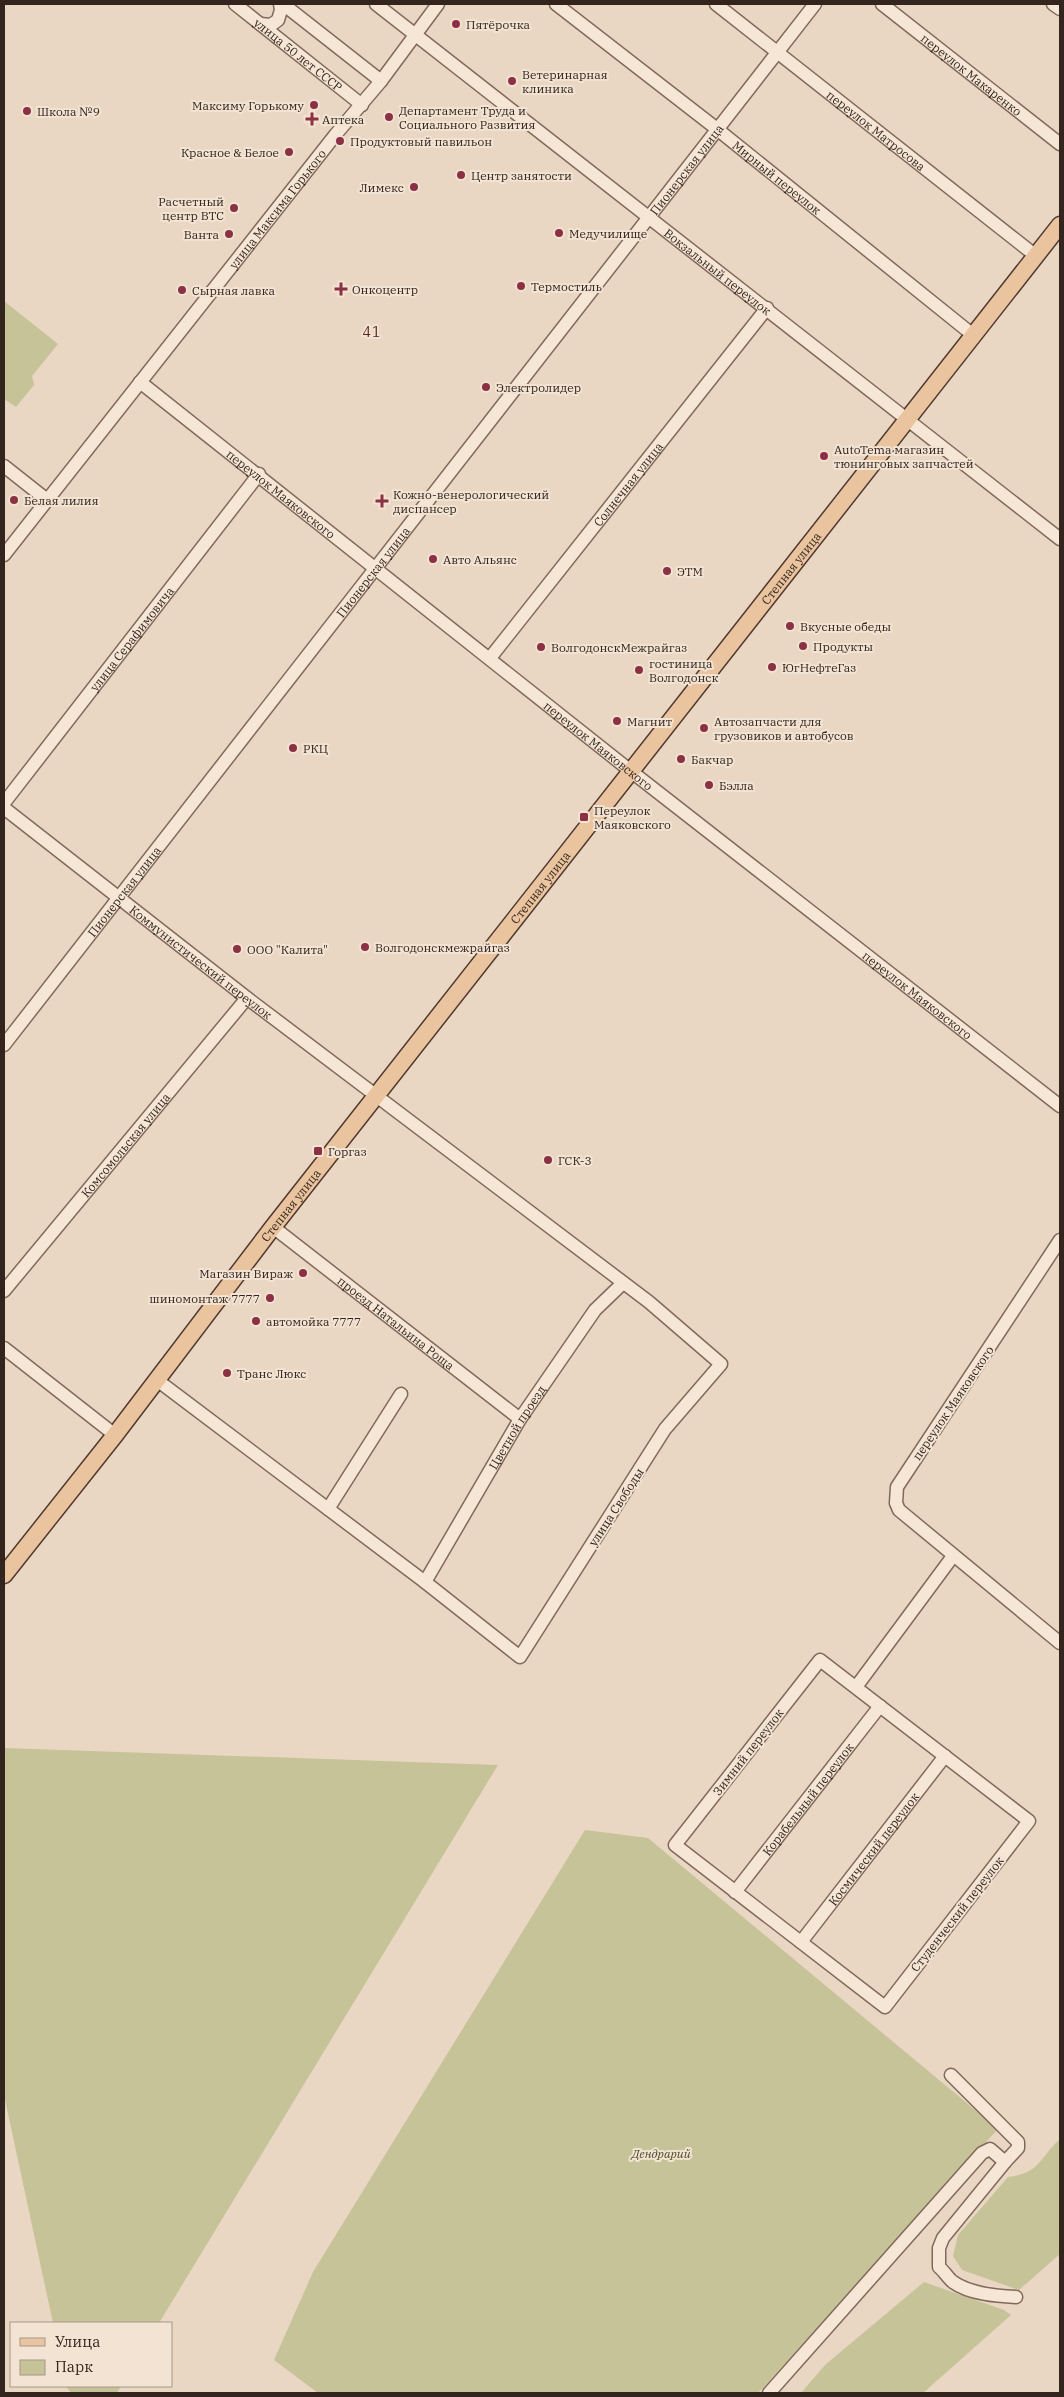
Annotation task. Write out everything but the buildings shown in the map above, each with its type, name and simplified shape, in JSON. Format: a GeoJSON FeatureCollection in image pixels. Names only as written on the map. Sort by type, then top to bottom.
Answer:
{"type":"FeatureCollection","features":[{"type":"Feature","properties":{"kind":"main road","name":"Степная улица"},"geometry":{"type":"LineString","coordinates":[[4,1575],[274,1227],[1060,225]]}},
{"type":"Feature","properties":{"kind":"street","name":"улица 50 лет СССР"},"geometry":{"type":"LineString","coordinates":[[235,4],[362,105]]}},
{"type":"Feature","properties":{"kind":"street"},"geometry":{"type":"LineString","coordinates":[[260,24],[271,25],[278,20],[281,10],[280,4]]}},
{"type":"Feature","properties":{"kind":"street"},"geometry":{"type":"LineString","coordinates":[[283,4],[381,81]]}},
{"type":"Feature","properties":{"kind":"street","name":"Вокзальный переулок"},"geometry":{"type":"LineString","coordinates":[[376,4],[908,418],[1060,539]]}},
{"type":"Feature","properties":{"kind":"street","name":"улица Максима Горького"},"geometry":{"type":"LineString","coordinates":[[4,555],[381,81],[438,4]]}},
{"type":"Feature","properties":{"kind":"street","name":"Мирный переулок"},"geometry":{"type":"LineString","coordinates":[[556,4],[717,129],[973,334]]}},
{"type":"Feature","properties":{"kind":"street","name":"переулок Матросова"},"geometry":{"type":"LineString","coordinates":[[716,4],[1036,256]]}},
{"type":"Feature","properties":{"kind":"street","name":"Пионерская улица"},"geometry":{"type":"LineString","coordinates":[[4,1045],[815,4]]}},
{"type":"Feature","properties":{"kind":"street","name":"переулок Макаренко"},"geometry":{"type":"LineString","coordinates":[[882,4],[1060,144]]}},
{"type":"Feature","properties":{"kind":"street"},"geometry":{"type":"LineString","coordinates":[[1053,4],[1060,9]]}},
{"type":"Feature","properties":{"kind":"street","name":"Солнечная улица"},"geometry":{"type":"LineString","coordinates":[[490,658],[767,308]]}},
{"type":"Feature","properties":{"kind":"street","name":"переулок Маяковского"},"geometry":{"type":"LineString","coordinates":[[140,382],[259,474],[632,772],[1060,1106]]}},
{"type":"Feature","properties":{"kind":"street"},"geometry":{"type":"LineString","coordinates":[[4,483],[8,470],[47,500]]}},
{"type":"Feature","properties":{"kind":"street","name":"улица Серафимовича"},"geometry":{"type":"LineString","coordinates":[[4,803],[259,474]]}},
{"type":"Feature","properties":{"kind":"street","name":"Коммунистический переулок"},"geometry":{"type":"LineString","coordinates":[[4,808],[376,1097],[623,1283],[721,1364]]}},
{"type":"Feature","properties":{"kind":"street","name":"Комсомольская улица"},"geometry":{"type":"LineString","coordinates":[[4,1292],[247,998]]}},
{"type":"Feature","properties":{"kind":"street","name":"проезд Натальина Роща"},"geometry":{"type":"LineString","coordinates":[[274,1227],[520,1419]]}},
{"type":"Feature","properties":{"kind":"street","name":"переулок Маяковского"},"geometry":{"type":"LineString","coordinates":[[1060,1240],[897,1487],[896,1503],[899,1510],[1060,1643]]}},
{"type":"Feature","properties":{"kind":"street","name":"Цветной проезд"},"geometry":{"type":"LineString","coordinates":[[425,1582],[520,1419],[596,1310],[623,1283]]}},
{"type":"Feature","properties":{"kind":"street"},"geometry":{"type":"LineString","coordinates":[[4,1348],[114,1435]]}},
{"type":"Feature","properties":{"kind":"street","name":"улица Свободы"},"geometry":{"type":"LineString","coordinates":[[425,1582],[520,1657],[665,1429],[721,1364]]}},
{"type":"Feature","properties":{"kind":"street"},"geometry":{"type":"LineString","coordinates":[[157,1380],[425,1582]]}},
{"type":"Feature","properties":{"kind":"street"},"geometry":{"type":"LineString","coordinates":[[328,1509],[401,1394]]}},
{"type":"Feature","properties":{"kind":"street"},"geometry":{"type":"LineString","coordinates":[[945,1756],[856,1688],[953,1556]]}},
{"type":"Feature","properties":{"kind":"street","name":"Зимний переулок"},"geometry":{"type":"LineString","coordinates":[[735,1892],[675,1846],[820,1660],[856,1688]]}},
{"type":"Feature","properties":{"kind":"street","name":"Корабельный переулок"},"geometry":{"type":"LineString","coordinates":[[735,1892],[880,1706]]}},
{"type":"Feature","properties":{"kind":"street","name":"Студенческий переулок"},"geometry":{"type":"LineString","coordinates":[[801,1942],[884,2007],[1029,1821],[945,1756]]}},
{"type":"Feature","properties":{"kind":"street","name":"Космический переулок"},"geometry":{"type":"LineString","coordinates":[[801,1942],[945,1756]]}},
{"type":"Feature","properties":{"kind":"street"},"geometry":{"type":"LineString","coordinates":[[735,1892],[801,1942]]}},
{"type":"Feature","properties":{"kind":"street"},"geometry":{"type":"LineString","coordinates":[[951,2075],[1018,2142],[1018,2148],[942,2238],[939,2248],[939,2267],[954,2282],[966,2287],[997,2296],[1016,2297]]}},
{"type":"Feature","properties":{"kind":"street"},"geometry":{"type":"LineString","coordinates":[[769,2393],[982,2154],[990,2149],[1005,2162]]}},
{"type":"Feature","properties":{"kind":"green space"},"geometry":{"type":"Polygon","coordinates":[[[4,301],[58,344],[32,376],[34,385],[16,407],[4,399],[4,301]]]}},
{"type":"Feature","properties":{"kind":"green space"},"geometry":{"type":"Polygon","coordinates":[[[4,1748],[498,1765],[160,2322],[53,2322],[4,2095],[4,1748]]]}},
{"type":"Feature","properties":{"kind":"green space","name":"Дендрарий"},"geometry":{"type":"Polygon","coordinates":[[[585,1830],[648,1838],[998,2129],[758,2393],[318,2393],[274,2360],[313,2272],[585,1830]]]}},
{"type":"Feature","properties":{"kind":"green space"},"geometry":{"type":"Polygon","coordinates":[[[1060,2139],[1060,2254],[1019,2290],[962,2270],[953,2256],[958,2235],[1008,2177],[1019,2175],[1033,2168],[1060,2139]]]}},
{"type":"Feature","properties":{"kind":"green space"},"geometry":{"type":"Polygon","coordinates":[[[924,2282],[1004,2310],[1011,2315],[923,2393],[801,2393],[825,2365],[924,2282]]]}},
{"type":"Feature","properties":{"kind":"green space"},"geometry":{"type":"Polygon","coordinates":[[[67,2387],[120,2387],[117,2393],[71,2393],[67,2387]]]}},
{"type":"Feature","properties":{"kind":"place","name":"Пятёрочка"},"geometry":{"type":"Point","coordinates":[456,24]}},
{"type":"Feature","properties":{"kind":"place","name":"Ветеринарная клиника"},"geometry":{"type":"Point","coordinates":[512,81]}},
{"type":"Feature","properties":{"kind":"place","name":"Максиму Горькому"},"geometry":{"type":"Point","coordinates":[314,105]}},
{"type":"Feature","properties":{"kind":"place","name":"Школа №9"},"geometry":{"type":"Point","coordinates":[27,111]}},
{"type":"Feature","properties":{"kind":"place","name":"Департамент Труда и Социального Развития"},"geometry":{"type":"Point","coordinates":[389,117]}},
{"type":"Feature","properties":{"kind":"place","name":"Аптека"},"geometry":{"type":"Point","coordinates":[312,119]}},
{"type":"Feature","properties":{"kind":"place","name":"Продуктовый павильон"},"geometry":{"type":"Point","coordinates":[340,141]}},
{"type":"Feature","properties":{"kind":"place","name":"Красное & Белое"},"geometry":{"type":"Point","coordinates":[289,152]}},
{"type":"Feature","properties":{"kind":"place","name":"Центр занятости"},"geometry":{"type":"Point","coordinates":[461,175]}},
{"type":"Feature","properties":{"kind":"place","name":"Лимекс"},"geometry":{"type":"Point","coordinates":[414,187]}},
{"type":"Feature","properties":{"kind":"place","name":"Расчетный центр ВТС"},"geometry":{"type":"Point","coordinates":[234,208]}},
{"type":"Feature","properties":{"kind":"place","name":"Медучилище"},"geometry":{"type":"Point","coordinates":[559,233]}},
{"type":"Feature","properties":{"kind":"place","name":"Ванта"},"geometry":{"type":"Point","coordinates":[229,234]}},
{"type":"Feature","properties":{"kind":"place","name":"Термостиль"},"geometry":{"type":"Point","coordinates":[521,286]}},
{"type":"Feature","properties":{"kind":"place","name":"Онкоцентр"},"geometry":{"type":"Point","coordinates":[341,289]}},
{"type":"Feature","properties":{"kind":"place","name":"Сырная лавка"},"geometry":{"type":"Point","coordinates":[182,290]}},
{"type":"Feature","properties":{"kind":"place","name":"Электролидер"},"geometry":{"type":"Point","coordinates":[486,387]}},
{"type":"Feature","properties":{"kind":"place","name":"AutoTema магазин тюнинговых запчастей"},"geometry":{"type":"Point","coordinates":[824,456]}},
{"type":"Feature","properties":{"kind":"place","name":"Белая лилия"},"geometry":{"type":"Point","coordinates":[14,500]}},
{"type":"Feature","properties":{"kind":"place","name":"Кожно-венерологический диспансер"},"geometry":{"type":"Point","coordinates":[382,501]}},
{"type":"Feature","properties":{"kind":"place","name":"Авто Альянс"},"geometry":{"type":"Point","coordinates":[433,559]}},
{"type":"Feature","properties":{"kind":"place","name":"ЭТМ"},"geometry":{"type":"Point","coordinates":[667,571]}},
{"type":"Feature","properties":{"kind":"place","name":"Вкусные обеды"},"geometry":{"type":"Point","coordinates":[790,626]}},
{"type":"Feature","properties":{"kind":"place","name":"Продукты"},"geometry":{"type":"Point","coordinates":[803,646]}},
{"type":"Feature","properties":{"kind":"place","name":"ВолгодонскМежрайгаз"},"geometry":{"type":"Point","coordinates":[541,647]}},
{"type":"Feature","properties":{"kind":"place","name":"ЮгНефтеГаз"},"geometry":{"type":"Point","coordinates":[772,667]}},
{"type":"Feature","properties":{"kind":"place","name":"гостиница Волгодонск"},"geometry":{"type":"Point","coordinates":[639,670]}},
{"type":"Feature","properties":{"kind":"place","name":"Магнит"},"geometry":{"type":"Point","coordinates":[617,721]}},
{"type":"Feature","properties":{"kind":"place","name":"Автозапчасти для грузовиков и автобусов"},"geometry":{"type":"Point","coordinates":[704,728]}},
{"type":"Feature","properties":{"kind":"place","name":"РКЦ"},"geometry":{"type":"Point","coordinates":[293,748]}},
{"type":"Feature","properties":{"kind":"place","name":"Бакчар"},"geometry":{"type":"Point","coordinates":[681,759]}},
{"type":"Feature","properties":{"kind":"place","name":"Бэлла"},"geometry":{"type":"Point","coordinates":[709,785]}},
{"type":"Feature","properties":{"kind":"place","name":"Переулок Маяковского"},"geometry":{"type":"Point","coordinates":[584,817]}},
{"type":"Feature","properties":{"kind":"place","name":"Волгодонскмежрайгаз"},"geometry":{"type":"Point","coordinates":[365,947]}},
{"type":"Feature","properties":{"kind":"place","name":"ООО \"Калита\""},"geometry":{"type":"Point","coordinates":[237,949]}},
{"type":"Feature","properties":{"kind":"place","name":"Горгаз"},"geometry":{"type":"Point","coordinates":[318,1151]}},
{"type":"Feature","properties":{"kind":"place","name":"ГСК-3"},"geometry":{"type":"Point","coordinates":[548,1160]}},
{"type":"Feature","properties":{"kind":"place","name":"Магазин Вираж"},"geometry":{"type":"Point","coordinates":[303,1273]}},
{"type":"Feature","properties":{"kind":"place","name":"шиномонтаж 7777"},"geometry":{"type":"Point","coordinates":[270,1298]}},
{"type":"Feature","properties":{"kind":"place","name":"автомойка 7777"},"geometry":{"type":"Point","coordinates":[256,1321]}},
{"type":"Feature","properties":{"kind":"place","name":"Транс Люкс"},"geometry":{"type":"Point","coordinates":[227,1373]}},
{"type":"Feature","properties":{"kind":"district","name":"41"},"geometry":{"type":"Point","coordinates":[372,332]}}]}
